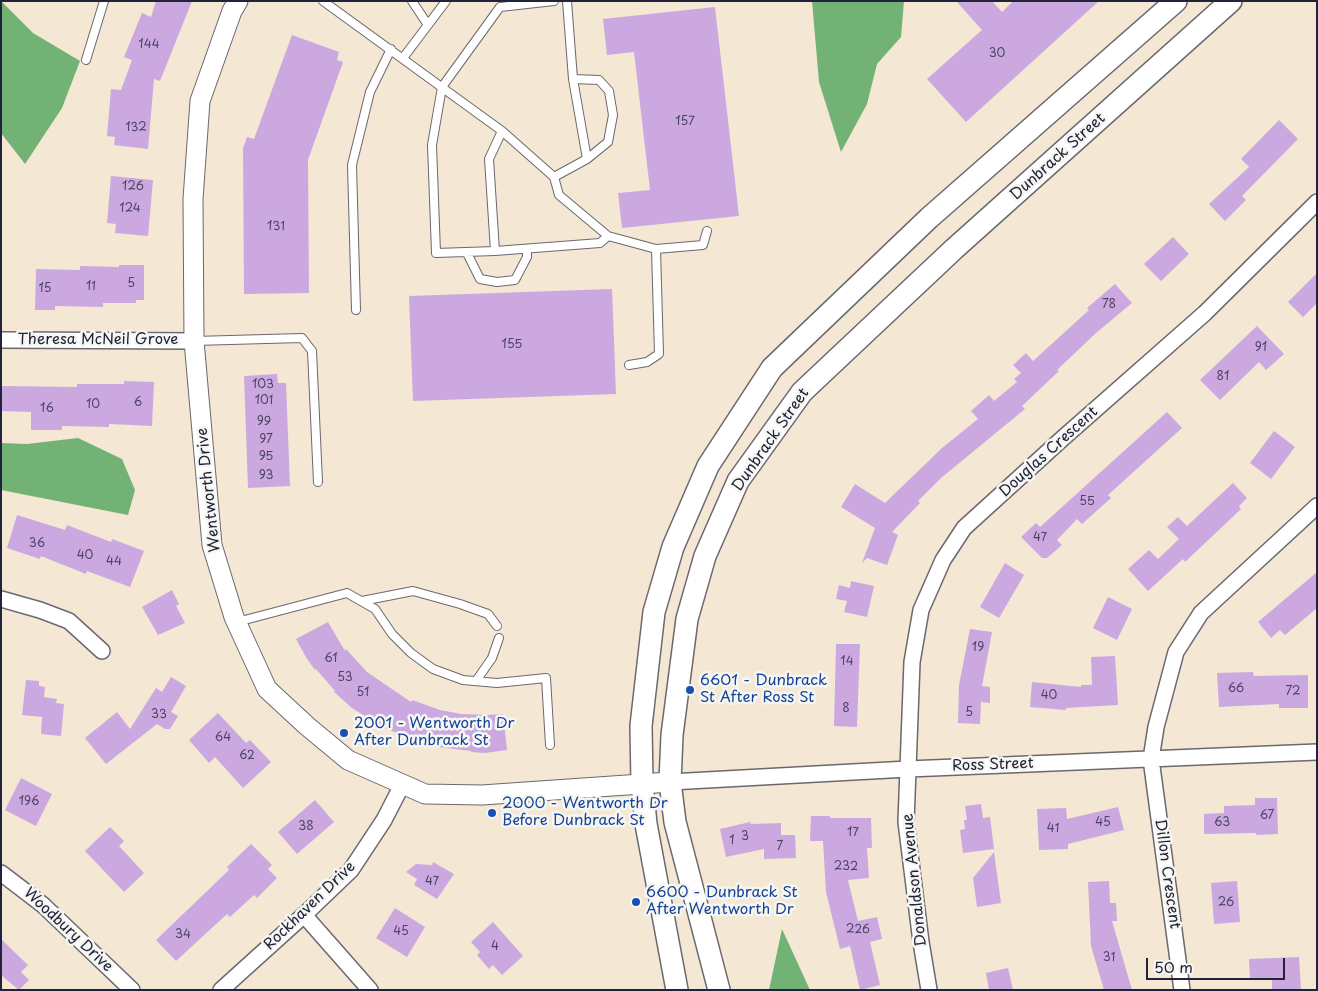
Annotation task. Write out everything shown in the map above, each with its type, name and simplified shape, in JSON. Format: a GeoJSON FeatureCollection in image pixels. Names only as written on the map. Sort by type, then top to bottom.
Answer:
{"type":"FeatureCollection","features":[{"type":"Feature","properties":{"kind":"main road"},"geometry":{"type":"LineString","coordinates":[[677,990],[646,824],[642,783],[641,726],[654,612],[673,547],[708,466],[772,368],[929,218],[1176,1]]}},
{"type":"Feature","properties":{"kind":"main road","name":"Dunbrack Street"},"geometry":{"type":"LineString","coordinates":[[719,990],[675,822],[670,782],[672,735],[687,619],[705,556],[738,481],[802,392],[954,249],[1230,1]]}},
{"type":"Feature","properties":{"kind":"street","name":"Wentworth Drive"},"geometry":{"type":"LineString","coordinates":[[238,1],[232,11],[200,101],[193,199],[194,341],[212,545],[236,622],[267,690],[348,760],[425,794],[482,795],[670,782]]}},
{"type":"Feature","properties":{"kind":"street","name":"Douglas Crescent"},"geometry":{"type":"LineString","coordinates":[[908,769],[912,662],[921,610],[943,560],[964,528],[1205,313],[1317,202]]}},
{"type":"Feature","properties":{"kind":"street","name":"Theresa McNeil Grove"},"geometry":{"type":"LineString","coordinates":[[1,340],[194,341]]}},
{"type":"Feature","properties":{"kind":"street"},"geometry":{"type":"LineString","coordinates":[[1151,759],[1156,727],[1176,652],[1201,613],[1317,506]]}},
{"type":"Feature","properties":{"kind":"street"},"geometry":{"type":"LineString","coordinates":[[1,598],[69,621],[102,651]]}},
{"type":"Feature","properties":{"kind":"street","name":"Ross Street"},"geometry":{"type":"LineString","coordinates":[[670,782],[908,769],[1317,752]]}},
{"type":"Feature","properties":{"kind":"street","name":"Dillon Crescent"},"geometry":{"type":"LineString","coordinates":[[1151,759],[1182,990]]}},
{"type":"Feature","properties":{"kind":"street","name":"Donaldson Avenue"},"geometry":{"type":"LineString","coordinates":[[908,769],[906,822],[929,990]]}},
{"type":"Feature","properties":{"kind":"street","name":"Rockhaven Drive"},"geometry":{"type":"LineString","coordinates":[[221,990],[351,870],[384,820],[402,785]]}},
{"type":"Feature","properties":{"kind":"street","name":"Woodbury Drive"},"geometry":{"type":"LineString","coordinates":[[1,873],[43,905],[132,990]]}},
{"type":"Feature","properties":{"kind":"street"},"geometry":{"type":"LineString","coordinates":[[304,915],[370,990]]}},
{"type":"Feature","properties":{"kind":"lane"},"geometry":{"type":"LineString","coordinates":[[86,60],[104,1]]}},
{"type":"Feature","properties":{"kind":"lane"},"geometry":{"type":"LineString","coordinates":[[323,1],[502,131],[554,177],[559,195],[608,236],[656,249],[703,245],[707,232]]}},
{"type":"Feature","properties":{"kind":"lane"},"geometry":{"type":"LineString","coordinates":[[412,1],[428,25]]}},
{"type":"Feature","properties":{"kind":"lane"},"geometry":{"type":"LineString","coordinates":[[403,58],[446,1]]}},
{"type":"Feature","properties":{"kind":"lane"},"geometry":{"type":"LineString","coordinates":[[554,1],[500,7],[442,87],[432,146],[436,253],[495,251],[600,243],[608,236]]}},
{"type":"Feature","properties":{"kind":"lane"},"geometry":{"type":"LineString","coordinates":[[567,1],[573,79],[587,159]]}},
{"type":"Feature","properties":{"kind":"lane"},"geometry":{"type":"LineString","coordinates":[[356,310],[352,164],[370,92],[391,50]]}},
{"type":"Feature","properties":{"kind":"lane"},"geometry":{"type":"LineString","coordinates":[[554,177],[587,159],[608,142],[613,115],[609,91],[599,80],[573,79]]}},
{"type":"Feature","properties":{"kind":"lane"},"geometry":{"type":"LineString","coordinates":[[495,251],[489,159],[502,131]]}},
{"type":"Feature","properties":{"kind":"lane"},"geometry":{"type":"LineString","coordinates":[[467,252],[480,279],[496,282],[515,280],[527,257],[527,249]]}},
{"type":"Feature","properties":{"kind":"lane"},"geometry":{"type":"LineString","coordinates":[[628,365],[647,362],[659,354],[656,249]]}},
{"type":"Feature","properties":{"kind":"lane"},"geometry":{"type":"LineString","coordinates":[[194,341],[302,338],[312,351],[318,482]]}},
{"type":"Feature","properties":{"kind":"lane"},"geometry":{"type":"LineString","coordinates":[[362,601],[413,591],[488,614],[497,626]]}},
{"type":"Feature","properties":{"kind":"lane"},"geometry":{"type":"LineString","coordinates":[[236,622],[347,593],[375,609],[392,634],[411,653],[433,669],[463,680],[497,682],[546,678],[550,745]]}},
{"type":"Feature","properties":{"kind":"lane"},"geometry":{"type":"LineString","coordinates":[[476,681],[492,658],[499,638]]}},
{"type":"Feature","properties":{"kind":"green space"},"geometry":{"type":"Polygon","coordinates":[[[1,1],[33,33],[80,61],[62,108],[25,164],[1,133],[1,1]]]}},
{"type":"Feature","properties":{"kind":"green space"},"geometry":{"type":"Polygon","coordinates":[[[812,1],[904,1],[901,37],[877,64],[867,104],[841,152],[819,82],[812,1]]]}},
{"type":"Feature","properties":{"kind":"green space"},"geometry":{"type":"Polygon","coordinates":[[[78,438],[122,459],[135,490],[128,515],[1,490],[1,443],[27,444],[78,438]]]}},
{"type":"Feature","properties":{"kind":"green space"},"geometry":{"type":"Polygon","coordinates":[[[782,929],[810,990],[769,990],[782,929]]]}},
{"type":"Feature","properties":{"kind":"building"},"geometry":{"type":"Polygon","coordinates":[[[156,1],[192,1],[160,81],[154,79],[148,149],[114,145],[115,137],[107,136],[111,89],[121,90],[132,60],[124,57],[142,13],[151,17],[156,1]]]}},
{"type":"Feature","properties":{"kind":"building"},"geometry":{"type":"Polygon","coordinates":[[[956,1],[992,1],[1002,12],[1013,1],[1099,1],[966,122],[927,79],[982,30],[956,1]]]}},
{"type":"Feature","properties":{"kind":"building"},"geometry":{"type":"Polygon","coordinates":[[[715,7],[739,216],[622,228],[618,193],[650,190],[634,52],[607,55],[603,19],[715,7]]]}},
{"type":"Feature","properties":{"kind":"building"},"geometry":{"type":"Polygon","coordinates":[[[292,35],[339,52],[337,60],[343,62],[308,160],[309,293],[244,294],[243,148],[247,137],[254,139],[292,35]]]}},
{"type":"Feature","properties":{"kind":"building"},"geometry":{"type":"Polygon","coordinates":[[[1279,120],[1298,139],[1242,196],[1246,200],[1225,221],[1209,204],[1249,167],[1241,159],[1279,120]]]}},
{"type":"Feature","properties":{"kind":"building"},"geometry":{"type":"Polygon","coordinates":[[[111,176],[153,180],[148,236],[115,233],[116,224],[107,223],[111,176]]]}},
{"type":"Feature","properties":{"kind":"building"},"geometry":{"type":"Polygon","coordinates":[[[1173,237],[1189,254],[1161,281],[1144,264],[1173,237]]]}},
{"type":"Feature","properties":{"kind":"building"},"geometry":{"type":"Polygon","coordinates":[[[119,265],[144,265],[144,300],[136,300],[136,303],[103,303],[103,307],[55,306],[55,310],[35,310],[36,269],[80,270],[80,266],[119,267],[119,265]]]}},
{"type":"Feature","properties":{"kind":"building"},"geometry":{"type":"Polygon","coordinates":[[[1317,273],[1317,303],[1303,317],[1288,302],[1317,273]]]}},
{"type":"Feature","properties":{"kind":"building"},"geometry":{"type":"Polygon","coordinates":[[[1115,284],[1132,303],[1096,333],[1057,370],[1059,371],[1022,406],[1025,409],[941,478],[918,501],[920,503],[892,532],[898,535],[887,565],[867,558],[862,563],[875,528],[841,507],[855,484],[885,503],[942,448],[978,419],[971,411],[989,395],[994,401],[1017,382],[1014,379],[1021,373],[1013,365],[1026,353],[1033,361],[1089,310],[1087,308],[1115,284]]]}},
{"type":"Feature","properties":{"kind":"building"},"geometry":{"type":"Polygon","coordinates":[[[612,289],[616,394],[413,401],[409,296],[612,289]]]}},
{"type":"Feature","properties":{"kind":"building"},"geometry":{"type":"Polygon","coordinates":[[[1257,326],[1284,354],[1266,370],[1259,362],[1220,400],[1200,380],[1257,326]]]}},
{"type":"Feature","properties":{"kind":"building"},"geometry":{"type":"Polygon","coordinates":[[[277,374],[278,383],[286,383],[290,486],[248,488],[244,376],[277,374]]]}},
{"type":"Feature","properties":{"kind":"building"},"geometry":{"type":"Polygon","coordinates":[[[124,381],[154,382],[152,426],[109,424],[109,427],[62,426],[62,430],[31,430],[31,412],[1,411],[1,386],[77,387],[77,384],[124,384],[124,381]]]}},
{"type":"Feature","properties":{"kind":"building"},"geometry":{"type":"Polygon","coordinates":[[[1167,412],[1182,428],[1108,495],[1111,498],[1082,524],[1077,519],[1057,540],[1062,545],[1047,558],[1042,558],[1021,537],[1036,523],[1040,527],[1167,412]]]}},
{"type":"Feature","properties":{"kind":"building"},"geometry":{"type":"Polygon","coordinates":[[[1274,431],[1295,447],[1271,479],[1250,463],[1274,431]]]}},
{"type":"Feature","properties":{"kind":"building"},"geometry":{"type":"Polygon","coordinates":[[[1233,483],[1247,498],[1239,506],[1241,509],[1185,562],[1183,559],[1148,591],[1128,569],[1149,550],[1158,559],[1179,539],[1167,527],[1178,517],[1187,526],[1233,483]]]}},
{"type":"Feature","properties":{"kind":"building"},"geometry":{"type":"Polygon","coordinates":[[[17,515],[65,530],[67,525],[111,542],[112,539],[144,551],[130,587],[87,571],[86,574],[41,556],[40,559],[7,548],[17,515]]]}},
{"type":"Feature","properties":{"kind":"building"},"geometry":{"type":"Polygon","coordinates":[[[1005,563],[1024,575],[999,618],[980,607],[1005,563]]]}},
{"type":"Feature","properties":{"kind":"building"},"geometry":{"type":"Polygon","coordinates":[[[1317,572],[1317,608],[1285,635],[1280,630],[1271,638],[1258,622],[1317,572]]]}},
{"type":"Feature","properties":{"kind":"building"},"geometry":{"type":"Polygon","coordinates":[[[851,581],[874,586],[867,617],[844,612],[847,601],[836,599],[839,585],[850,588],[851,581]]]}},
{"type":"Feature","properties":{"kind":"building"},"geometry":{"type":"Polygon","coordinates":[[[172,590],[179,604],[176,606],[185,623],[158,635],[142,607],[172,590]]]}},
{"type":"Feature","properties":{"kind":"building"},"geometry":{"type":"Polygon","coordinates":[[[1108,597],[1132,609],[1117,640],[1093,628],[1108,597]]]}},
{"type":"Feature","properties":{"kind":"building"},"geometry":{"type":"Polygon","coordinates":[[[328,622],[345,651],[346,649],[367,672],[411,702],[412,700],[440,710],[461,714],[503,714],[507,750],[485,753],[429,746],[382,727],[352,708],[334,692],[315,670],[296,639],[328,622]]]}},
{"type":"Feature","properties":{"kind":"building"},"geometry":{"type":"Polygon","coordinates":[[[970,629],[992,632],[982,686],[990,687],[990,703],[981,702],[980,724],[958,723],[959,685],[970,629]]]}},
{"type":"Feature","properties":{"kind":"building"},"geometry":{"type":"Polygon","coordinates":[[[836,644],[860,644],[857,727],[834,726],[836,644]]]}},
{"type":"Feature","properties":{"kind":"building"},"geometry":{"type":"Polygon","coordinates":[[[1115,656],[1118,705],[1066,708],[1066,710],[1030,707],[1032,682],[1081,687],[1081,685],[1092,685],[1091,657],[1115,656]]]}},
{"type":"Feature","properties":{"kind":"building"},"geometry":{"type":"Polygon","coordinates":[[[1253,672],[1254,676],[1308,675],[1308,708],[1279,708],[1279,704],[1219,707],[1217,673],[1253,672]]]}},
{"type":"Feature","properties":{"kind":"building"},"geometry":{"type":"Polygon","coordinates":[[[171,677],[186,686],[171,712],[178,716],[170,729],[165,729],[157,724],[106,764],[85,738],[117,712],[130,729],[156,688],[162,692],[171,677]]]}},
{"type":"Feature","properties":{"kind":"building"},"geometry":{"type":"Polygon","coordinates":[[[26,680],[39,681],[39,686],[45,687],[44,697],[57,699],[56,703],[64,704],[61,736],[41,734],[42,717],[22,715],[26,680]]]}},
{"type":"Feature","properties":{"kind":"building"},"geometry":{"type":"Polygon","coordinates":[[[218,713],[246,743],[250,740],[271,762],[243,788],[215,757],[209,763],[189,740],[218,713]]]}},
{"type":"Feature","properties":{"kind":"building"},"geometry":{"type":"Polygon","coordinates":[[[21,778],[52,794],[36,826],[5,810],[21,778]]]}},
{"type":"Feature","properties":{"kind":"building"},"geometry":{"type":"Polygon","coordinates":[[[1255,798],[1277,798],[1278,834],[1204,834],[1204,814],[1224,813],[1224,806],[1255,805],[1255,798]]]}},
{"type":"Feature","properties":{"kind":"building"},"geometry":{"type":"Polygon","coordinates":[[[315,800],[334,822],[297,854],[278,832],[315,800]]]}},
{"type":"Feature","properties":{"kind":"building"},"geometry":{"type":"Polygon","coordinates":[[[981,804],[983,818],[990,817],[994,849],[963,853],[960,830],[965,829],[964,820],[967,820],[965,806],[981,804]]]}},
{"type":"Feature","properties":{"kind":"building"},"geometry":{"type":"Polygon","coordinates":[[[1118,807],[1124,830],[1068,844],[1068,849],[1039,850],[1037,809],[1066,808],[1067,819],[1118,807]]]}},
{"type":"Feature","properties":{"kind":"building"},"geometry":{"type":"Polygon","coordinates":[[[811,816],[871,818],[872,848],[867,848],[869,878],[848,880],[858,921],[877,917],[882,939],[870,942],[880,985],[860,990],[850,946],[840,949],[826,892],[823,841],[810,841],[811,816]]]}},
{"type":"Feature","properties":{"kind":"building"},"geometry":{"type":"Polygon","coordinates":[[[750,822],[751,824],[781,823],[781,835],[795,835],[796,858],[764,859],[764,849],[726,857],[720,829],[750,822]]]}},
{"type":"Feature","properties":{"kind":"building"},"geometry":{"type":"Polygon","coordinates":[[[110,827],[124,841],[119,846],[144,873],[124,892],[85,851],[110,827]]]}},
{"type":"Feature","properties":{"kind":"building"},"geometry":{"type":"Polygon","coordinates":[[[251,844],[272,865],[268,869],[277,878],[257,898],[254,895],[230,917],[227,914],[176,961],[156,940],[229,870],[227,867],[251,844]]]}},
{"type":"Feature","properties":{"kind":"building"},"geometry":{"type":"Polygon","coordinates":[[[994,852],[1001,903],[977,907],[973,878],[994,852]]]}},
{"type":"Feature","properties":{"kind":"building"},"geometry":{"type":"Polygon","coordinates":[[[433,862],[454,874],[437,899],[414,885],[417,879],[406,872],[416,864],[432,865],[433,862]]]}},
{"type":"Feature","properties":{"kind":"building"},"geometry":{"type":"Polygon","coordinates":[[[1109,881],[1110,903],[1116,903],[1117,921],[1112,921],[1132,990],[1104,990],[1091,946],[1088,882],[1109,881]]]}},
{"type":"Feature","properties":{"kind":"building"},"geometry":{"type":"Polygon","coordinates":[[[1237,881],[1240,922],[1214,924],[1211,883],[1237,881]]]}},
{"type":"Feature","properties":{"kind":"building"},"geometry":{"type":"Polygon","coordinates":[[[395,908],[425,927],[407,957],[376,938],[395,908]]]}},
{"type":"Feature","properties":{"kind":"building"},"geometry":{"type":"Polygon","coordinates":[[[493,922],[523,956],[502,975],[493,965],[489,969],[477,955],[480,952],[471,942],[493,922]]]}},
{"type":"Feature","properties":{"kind":"building"},"geometry":{"type":"Polygon","coordinates":[[[1,939],[28,965],[21,972],[29,980],[19,990],[1,975],[1,939]]]}},
{"type":"Feature","properties":{"kind":"building"},"geometry":{"type":"Polygon","coordinates":[[[1299,957],[1301,990],[1272,990],[1272,978],[1250,979],[1249,959],[1299,957]]]}},
{"type":"Feature","properties":{"kind":"building"},"geometry":{"type":"Polygon","coordinates":[[[1008,968],[1013,990],[989,990],[986,973],[1008,968]]]}},
{"type":"Feature","properties":{"kind":"place","name":"6601 - Dunbrack St After Ross St"},"geometry":{"type":"Point","coordinates":[690,690]}},
{"type":"Feature","properties":{"kind":"place","name":"2001 - Wentworth Dr After Dunbrack St"},"geometry":{"type":"Point","coordinates":[344,733]}},
{"type":"Feature","properties":{"kind":"place","name":"2000 - Wentworth Dr Before Dunbrack St"},"geometry":{"type":"Point","coordinates":[492,813]}},
{"type":"Feature","properties":{"kind":"place","name":"6600 - Dunbrack St After Wentworth Dr"},"geometry":{"type":"Point","coordinates":[636,902]}}]}
